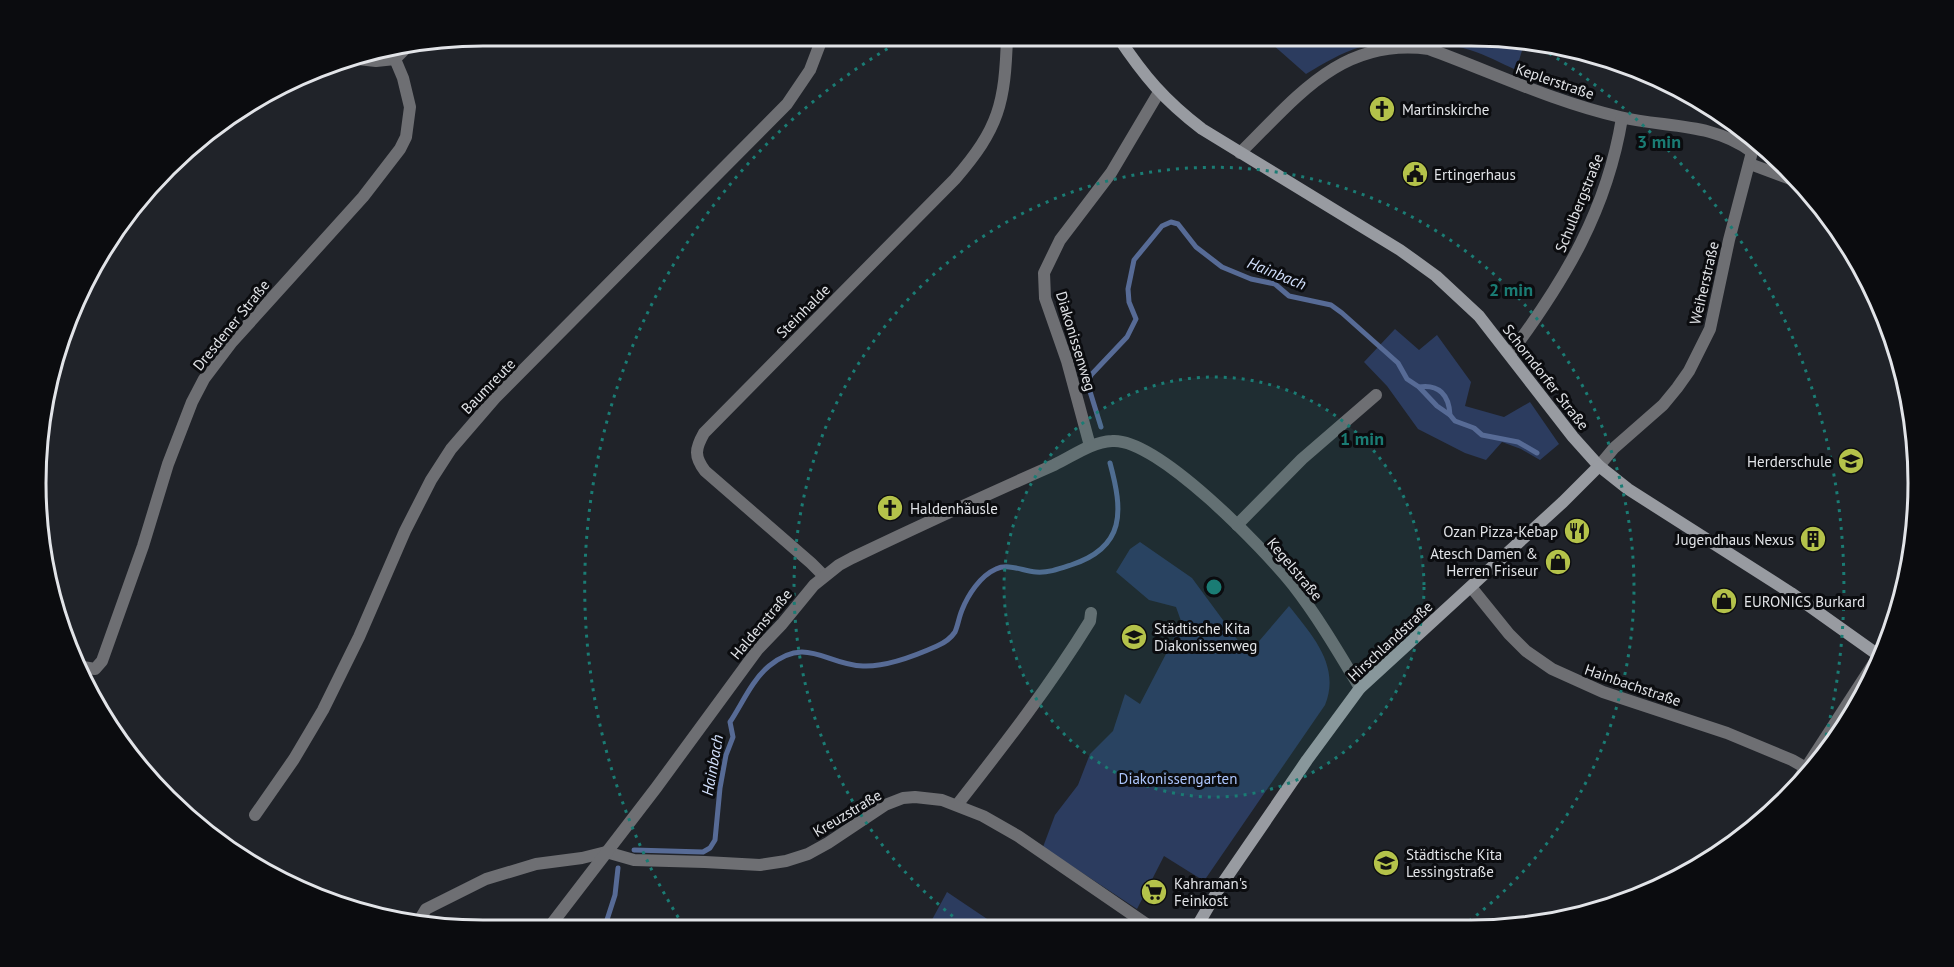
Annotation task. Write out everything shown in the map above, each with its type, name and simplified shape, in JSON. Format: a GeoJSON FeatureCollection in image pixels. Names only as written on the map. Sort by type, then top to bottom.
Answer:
{"type":"FeatureCollection","features":[{"type":"Feature","properties":{"kind":"main road","name":"Schorndorfer Straße"},"geometry":{"type":"LineString","coordinates":[[1125,46],[1159,92],[1202,129],[1400,250],[1436,276],[1479,316],[1599,466],[1628,489],[1875,648]]}},
{"type":"Feature","properties":{"kind":"main road","name":"Hirschlandstraße"},"geometry":{"type":"LineString","coordinates":[[1201,920],[1220,887],[1331,725],[1360,688],[1599,466]]}},
{"type":"Feature","properties":{"kind":"street","name":"Baumreute"},"geometry":{"type":"LineString","coordinates":[[255,815],[294,759],[323,710],[359,637],[411,518],[451,449],[495,398],[787,104],[810,70],[819,46]]}},
{"type":"Feature","properties":{"kind":"street","name":"Steinhalde"},"geometry":{"type":"LineString","coordinates":[[824,576],[705,471],[698,462],[697,445],[704,433],[974,158],[997,118],[1003,92],[1006,46]]}},
{"type":"Feature","properties":{"kind":"street","name":"Keplerstraße"},"geometry":{"type":"LineString","coordinates":[[1240,153],[1323,74],[1365,54],[1397,48],[1429,49],[1563,101],[1622,118],[1707,130],[1753,153]]}},
{"type":"Feature","properties":{"kind":"street"},"geometry":{"type":"LineString","coordinates":[[372,61],[395,60],[400,55]]}},
{"type":"Feature","properties":{"kind":"street","name":"Dresdener Straße"},"geometry":{"type":"LineString","coordinates":[[88,668],[95,669],[102,661],[143,546],[168,464],[192,402],[204,379],[232,342],[363,197],[400,148],[408,129],[410,107],[404,78],[395,60]]}},
{"type":"Feature","properties":{"kind":"street","name":"Diakonissenweg"},"geometry":{"type":"LineString","coordinates":[[1090,446],[1067,361],[1045,298],[1044,273],[1060,240],[1111,173],[1159,92]]}},
{"type":"Feature","properties":{"kind":"street","name":"Schulbergstraße"},"geometry":{"type":"LineString","coordinates":[[1510,354],[1540,313],[1582,244],[1605,188],[1617,147],[1622,118]]}},
{"type":"Feature","properties":{"kind":"street","name":"Weiherstraße"},"geometry":{"type":"LineString","coordinates":[[1599,466],[1614,448],[1663,405],[1677,388],[1689,371],[1710,329],[1729,240],[1753,153]]}},
{"type":"Feature","properties":{"kind":"street"},"geometry":{"type":"LineString","coordinates":[[1237,525],[1302,459],[1376,395]]}},
{"type":"Feature","properties":{"kind":"street","name":"Kegelstraße"},"geometry":{"type":"LineString","coordinates":[[1090,446],[1110,441],[1136,446],[1191,482],[1237,525],[1291,583],[1360,688]]}},
{"type":"Feature","properties":{"kind":"street","name":"Haldenstraße"},"geometry":{"type":"LineString","coordinates":[[555,920],[758,649],[824,576],[852,558],[1090,446]]}},
{"type":"Feature","properties":{"kind":"street","name":"Hainbachstraße"},"geometry":{"type":"LineString","coordinates":[[1471,587],[1509,634],[1526,651],[1552,669],[1603,692],[1727,733],[1804,765]]}},
{"type":"Feature","properties":{"kind":"street"},"geometry":{"type":"LineString","coordinates":[[957,805],[1040,698],[1085,630],[1091,614]]}},
{"type":"Feature","properties":{"kind":"street","name":"Kreuzstraße"},"geometry":{"type":"LineString","coordinates":[[422,916],[426,909],[486,879],[536,864],[582,858],[606,852],[634,860],[760,866],[786,861],[808,854],[828,843],[885,805],[903,798],[915,797],[942,800],[983,816],[1018,836],[1140,920]]}},
{"type":"Feature","properties":{"kind":"green space"},"geometry":{"type":"Polygon","coordinates":[[[1274,46],[1364,46],[1353,49],[1306,74],[1274,46]]]}},
{"type":"Feature","properties":{"kind":"green space"},"geometry":{"type":"Polygon","coordinates":[[[1453,46],[1522,49],[1516,70],[1482,54],[1453,46]]]}},
{"type":"Feature","properties":{"kind":"green space"},"geometry":{"type":"Polygon","coordinates":[[[1395,329],[1419,350],[1437,335],[1471,382],[1465,406],[1504,417],[1530,402],[1559,444],[1540,460],[1521,449],[1502,442],[1486,460],[1465,453],[1418,429],[1387,386],[1364,362],[1395,329]]]}},
{"type":"Feature","properties":{"kind":"green space","name":"Diakonissengarten"},"geometry":{"type":"Polygon","coordinates":[[[1140,542],[1192,578],[1248,654],[1289,606],[1307,628],[1322,652],[1327,664],[1329,691],[1325,705],[1204,881],[1164,856],[1137,909],[1043,847],[1055,815],[1078,785],[1090,754],[1113,731],[1125,694],[1140,704],[1181,621],[1176,607],[1149,600],[1116,572],[1130,549],[1140,542]]]}},
{"type":"Feature","properties":{"kind":"green space"},"geometry":{"type":"Polygon","coordinates":[[[947,892],[989,920],[932,920],[947,892]]]}},
{"type":"Feature","properties":{"kind":"waterway","name":"Hainbach"},"geometry":{"type":"LineString","coordinates":[[1101,427],[1088,385],[1091,375],[1127,337],[1136,319],[1129,302],[1128,289],[1134,260],[1162,226],[1171,222],[1178,224],[1196,247],[1222,267],[1251,279],[1275,284],[1289,296],[1331,305],[1398,363],[1407,379],[1419,387],[1455,421],[1474,428],[1482,435],[1518,442],[1537,453]]}},
{"type":"Feature","properties":{"kind":"waterway","name":"Hainbach"},"geometry":{"type":"LineString","coordinates":[[1419,387],[1432,387],[1442,392],[1448,402],[1450,415]]}},
{"type":"Feature","properties":{"kind":"waterway","name":"Hainbach"},"geometry":{"type":"LineString","coordinates":[[634,850],[703,852],[710,848],[715,840],[720,788],[726,755],[733,737],[730,722],[757,678],[782,657],[806,652],[863,666],[881,665],[911,657],[940,645],[955,632],[971,592],[990,572],[1001,567],[1045,572],[1071,565],[1102,548],[1111,537],[1118,512],[1110,463]]}},
{"type":"Feature","properties":{"kind":"waterway","name":"Hainbach"},"geometry":{"type":"LineString","coordinates":[[607,920],[615,895],[618,868]]}},
{"type":"Feature","properties":{"kind":"place","name":"Martinskirche"},"geometry":{"type":"Point","coordinates":[1382,109]}},
{"type":"Feature","properties":{"kind":"place","name":"Ertingerhaus"},"geometry":{"type":"Point","coordinates":[1415,174]}},
{"type":"Feature","properties":{"kind":"place","name":"Herderschule"},"geometry":{"type":"Point","coordinates":[1851,461]}},
{"type":"Feature","properties":{"kind":"place","name":"Haldenhäusle"},"geometry":{"type":"Point","coordinates":[890,508]}},
{"type":"Feature","properties":{"kind":"place","name":"Ozan Pizza-Kebap"},"geometry":{"type":"Point","coordinates":[1577,531]}},
{"type":"Feature","properties":{"kind":"place","name":"Jugendhaus Nexus"},"geometry":{"type":"Point","coordinates":[1813,539]}},
{"type":"Feature","properties":{"kind":"place","name":"Atesch Damen & Herren Friseur"},"geometry":{"type":"Point","coordinates":[1558,562]}},
{"type":"Feature","properties":{"kind":"place","name":"EURONICS Burkard"},"geometry":{"type":"Point","coordinates":[1724,601]}},
{"type":"Feature","properties":{"kind":"place","name":"Städtische Kita Diakonissenweg"},"geometry":{"type":"Point","coordinates":[1134,637]}},
{"type":"Feature","properties":{"kind":"place","name":"Städtische Kita Lessingstraße"},"geometry":{"type":"Point","coordinates":[1386,863]}},
{"type":"Feature","properties":{"kind":"place","name":"Kahraman's Feinkost"},"geometry":{"type":"Point","coordinates":[1154,892]}}]}
